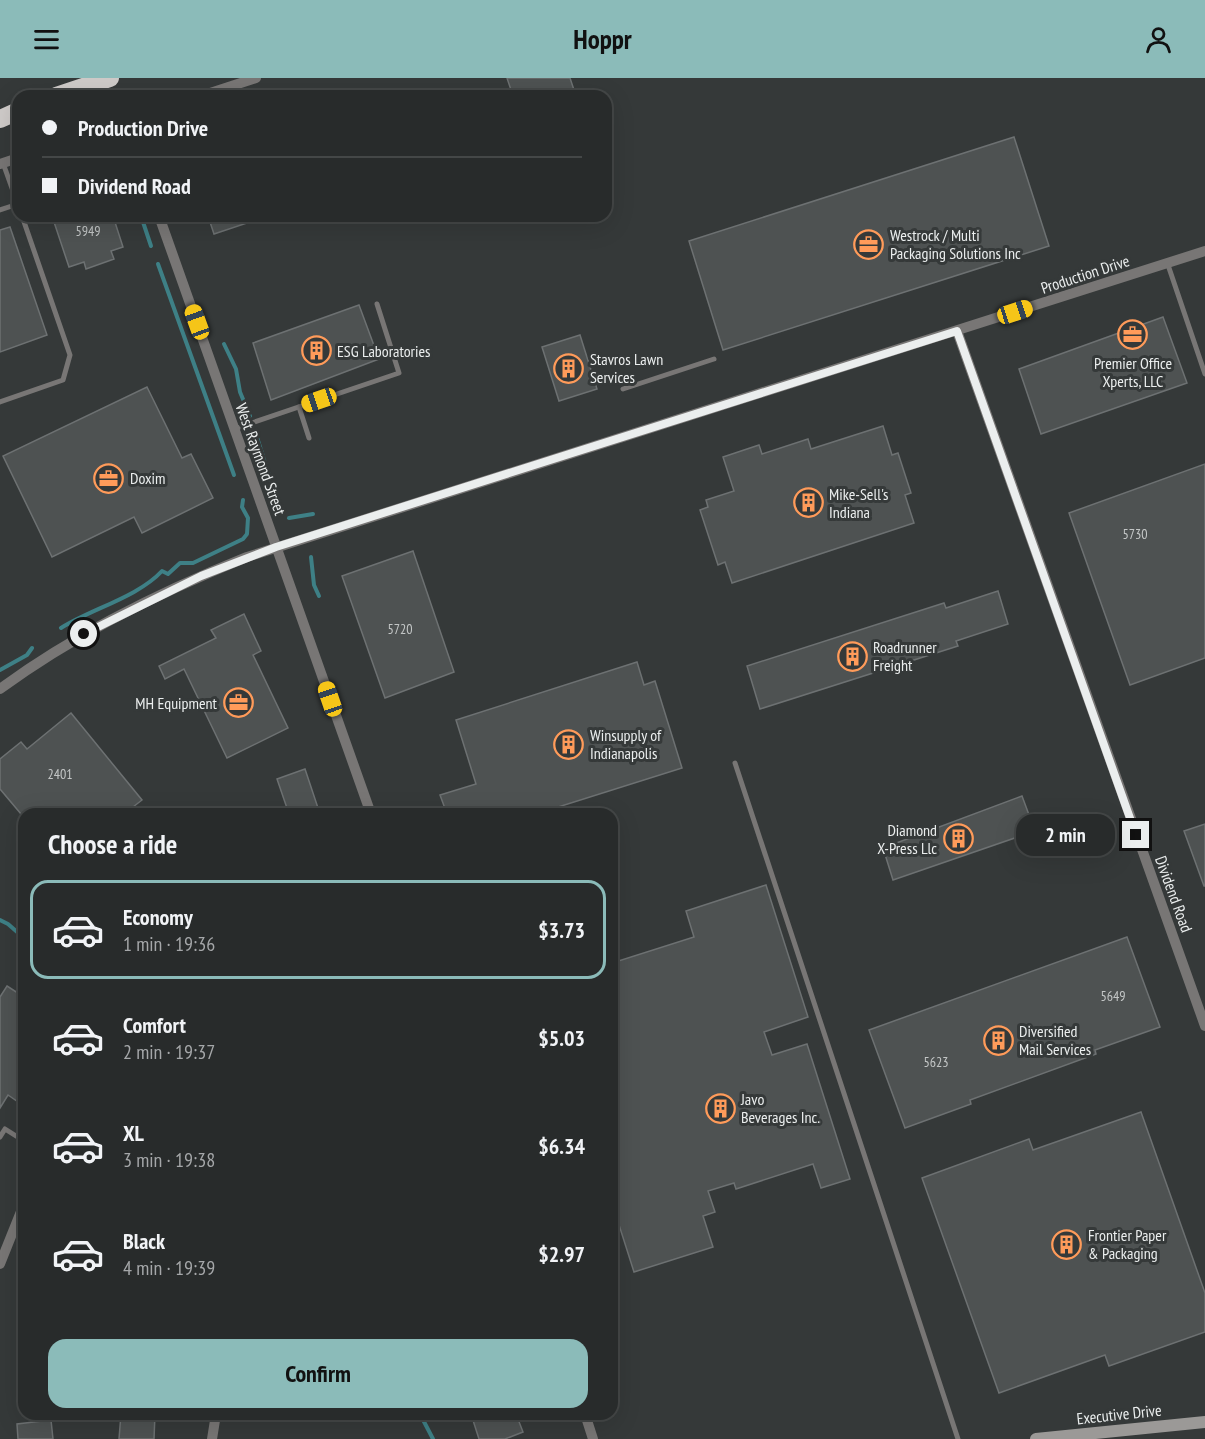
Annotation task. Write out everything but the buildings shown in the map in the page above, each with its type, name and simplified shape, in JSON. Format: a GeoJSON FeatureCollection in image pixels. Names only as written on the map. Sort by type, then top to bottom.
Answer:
{"type":"FeatureCollection","features":[{"type":"Feature","properties":{"kind":"highway"},"geometry":{"type":"LineString","coordinates":[[74,90],[110,78]]}},
{"type":"Feature","properties":{"kind":"street"},"geometry":{"type":"LineString","coordinates":[[219,90],[256,78]]}},
{"type":"Feature","properties":{"kind":"street","name":"West Raymond Street"},"geometry":{"type":"LineString","coordinates":[[161,222],[369,808]]}},
{"type":"Feature","properties":{"kind":"street","name":"Production Drive"},"geometry":{"type":"LineString","coordinates":[[0,689],[68,643],[107,620],[201,576],[276,547],[1205,251]]}},
{"type":"Feature","properties":{"kind":"street","name":"Dividend Road"},"geometry":{"type":"LineString","coordinates":[[957,331],[1205,1026]]}},
{"type":"Feature","properties":{"kind":"street"},"geometry":{"type":"LineString","coordinates":[[0,1264],[18,1219]]}},
{"type":"Feature","properties":{"kind":"street"},"geometry":{"type":"LineString","coordinates":[[212,1439],[215,1420]]}},
{"type":"Feature","properties":{"kind":"street"},"geometry":{"type":"LineString","coordinates":[[587,1420],[593,1439]]}},
{"type":"Feature","properties":{"kind":"street","name":"Executive Drive"},"geometry":{"type":"LineString","coordinates":[[1036,1439],[1205,1422]]}},
{"type":"Feature","properties":{"kind":"lane"},"geometry":{"type":"LineString","coordinates":[[2,164],[12,190]]}},
{"type":"Feature","properties":{"kind":"lane"},"geometry":{"type":"LineString","coordinates":[[0,402],[63,380],[70,355],[24,222]]}},
{"type":"Feature","properties":{"kind":"lane"},"geometry":{"type":"LineString","coordinates":[[1167,262],[1205,374]]}},
{"type":"Feature","properties":{"kind":"lane"},"geometry":{"type":"LineString","coordinates":[[234,429],[399,373],[377,304]]}},
{"type":"Feature","properties":{"kind":"lane"},"geometry":{"type":"LineString","coordinates":[[623,389],[714,359]]}},
{"type":"Feature","properties":{"kind":"lane"},"geometry":{"type":"LineString","coordinates":[[299,407],[309,438]]}},
{"type":"Feature","properties":{"kind":"lane"},"geometry":{"type":"LineString","coordinates":[[735,763],[958,1439]]}},
{"type":"Feature","properties":{"kind":"lane"},"geometry":{"type":"LineString","coordinates":[[0,1137],[3,1127],[18,1137]]}},
{"type":"Feature","properties":{"kind":"waterway"},"geometry":{"type":"LineString","coordinates":[[143,222],[151,246]]}},
{"type":"Feature","properties":{"kind":"waterway"},"geometry":{"type":"LineString","coordinates":[[158,264],[234,475]]}},
{"type":"Feature","properties":{"kind":"waterway"},"geometry":{"type":"LineString","coordinates":[[224,344],[236,369],[240,392],[250,416]]}},
{"type":"Feature","properties":{"kind":"waterway"},"geometry":{"type":"LineString","coordinates":[[255,431],[274,491]]}},
{"type":"Feature","properties":{"kind":"waterway"},"geometry":{"type":"LineString","coordinates":[[61,628],[140,588],[162,571],[168,574],[180,563],[193,563],[243,539],[247,534],[248,518],[242,507],[243,500]]}},
{"type":"Feature","properties":{"kind":"waterway"},"geometry":{"type":"LineString","coordinates":[[289,518],[313,514]]}},
{"type":"Feature","properties":{"kind":"waterway"},"geometry":{"type":"LineString","coordinates":[[311,557],[314,585],[319,596]]}},
{"type":"Feature","properties":{"kind":"waterway"},"geometry":{"type":"LineString","coordinates":[[0,670],[27,655],[32,648]]}},
{"type":"Feature","properties":{"kind":"waterway"},"geometry":{"type":"LineString","coordinates":[[0,920],[18,933]]}},
{"type":"Feature","properties":{"kind":"waterway"},"geometry":{"type":"LineString","coordinates":[[423,1420],[433,1439]]}},
{"type":"Feature","properties":{"kind":"place","name":"Westrock / Multi Packaging Solutions Inc"},"geometry":{"type":"Point","coordinates":[869,244]}},
{"type":"Feature","properties":{"kind":"place","name":"Premier Office Xperts, LLC"},"geometry":{"type":"Point","coordinates":[1133,335]}},
{"type":"Feature","properties":{"kind":"place","name":"ESG Laboratories"},"geometry":{"type":"Point","coordinates":[316,351]}},
{"type":"Feature","properties":{"kind":"place","name":"Stavros Lawn Services"},"geometry":{"type":"Point","coordinates":[569,368]}},
{"type":"Feature","properties":{"kind":"place","name":"Doxim"},"geometry":{"type":"Point","coordinates":[109,478]}},
{"type":"Feature","properties":{"kind":"place","name":"Mike-Sell's Indiana"},"geometry":{"type":"Point","coordinates":[808,503]}},
{"type":"Feature","properties":{"kind":"place","name":"Roadrunner Freight"},"geometry":{"type":"Point","coordinates":[852,656]}},
{"type":"Feature","properties":{"kind":"place","name":"MH Equipment"},"geometry":{"type":"Point","coordinates":[238,703]}},
{"type":"Feature","properties":{"kind":"place","name":"Winsupply of Indianapolis"},"geometry":{"type":"Point","coordinates":[569,744]}},
{"type":"Feature","properties":{"kind":"place","name":"Diamond X-Press Llc"},"geometry":{"type":"Point","coordinates":[958,839]}},
{"type":"Feature","properties":{"kind":"place","name":"Diversified Mail Services"},"geometry":{"type":"Point","coordinates":[998,1040]}},
{"type":"Feature","properties":{"kind":"place","name":"Javo Beverages Inc."},"geometry":{"type":"Point","coordinates":[720,1108]}},
{"type":"Feature","properties":{"kind":"place","name":"Frontier Paper & Packaging"},"geometry":{"type":"Point","coordinates":[1067,1244]}},
{"type":"Feature","properties":{"kind":"route"},"geometry":{"type":"LineString","coordinates":[[84,634],[154,597],[247,557],[957,331],[1136,835]]}}]}
